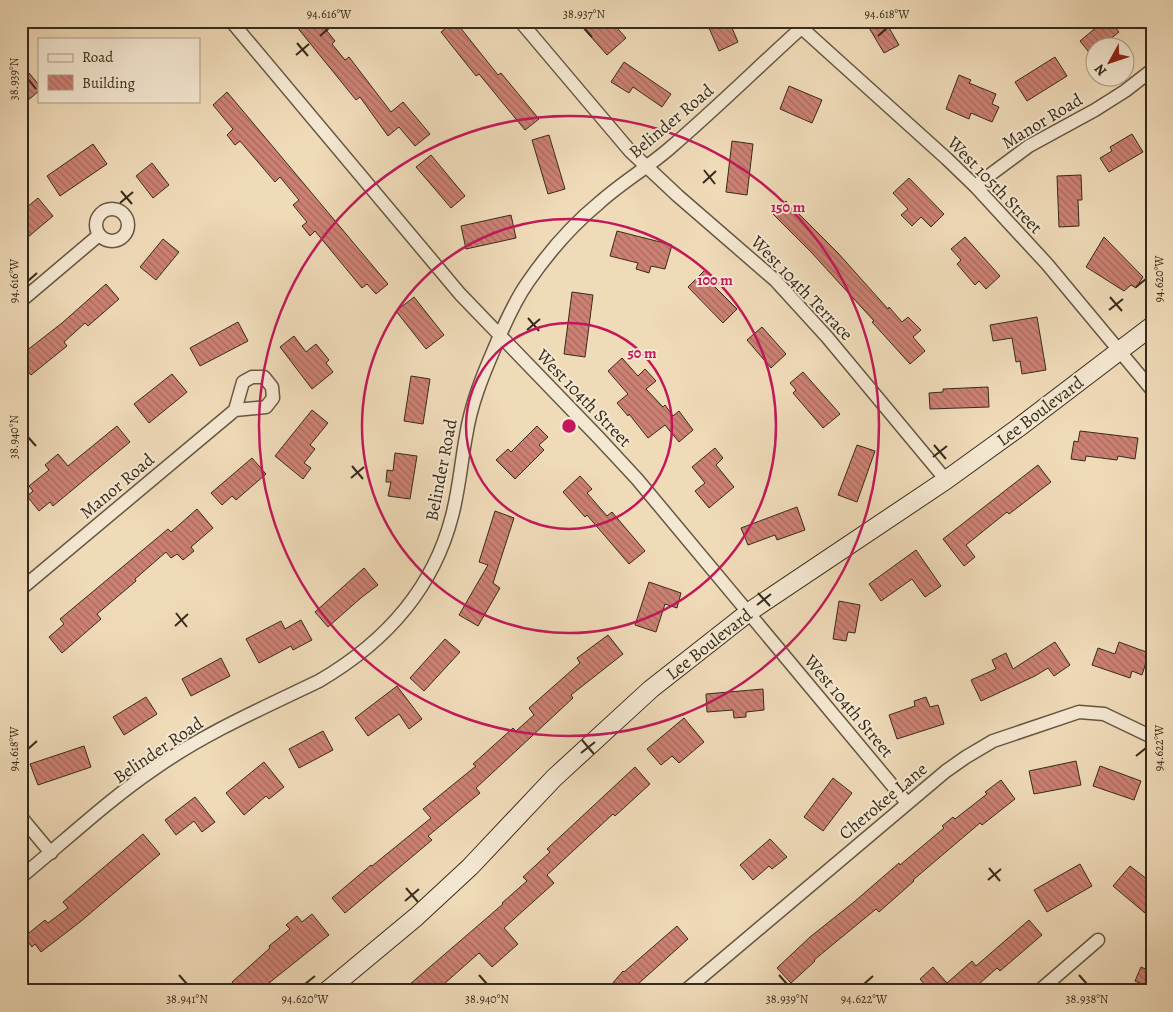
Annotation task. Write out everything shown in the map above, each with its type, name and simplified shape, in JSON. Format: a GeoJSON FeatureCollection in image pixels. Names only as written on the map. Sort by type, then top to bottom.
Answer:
{"type":"FeatureCollection","features":[{"type":"Feature","properties":{"kind":"street","name":"West 104th Street"},"geometry":{"type":"LineString","coordinates":[[231,21],[460,294],[637,479],[908,803]]}},
{"type":"Feature","properties":{"kind":"street","name":"West 104th Terrace"},"geometry":{"type":"LineString","coordinates":[[520,21],[630,151],[775,280],[827,338],[946,480]]}},
{"type":"Feature","properties":{"kind":"street","name":"Belinder Road"},"geometry":{"type":"LineString","coordinates":[[21,877],[154,768],[203,738],[328,676],[361,654],[388,631],[409,606],[427,579],[440,553],[452,518],[475,393],[513,306],[527,283],[576,222],[706,117],[801,24]]}},
{"type":"Feature","properties":{"kind":"street","name":"West 105th Street"},"geometry":{"type":"LineString","coordinates":[[801,24],[975,186],[1047,264],[1152,390]]}},
{"type":"Feature","properties":{"kind":"street","name":"Manor Road"},"geometry":{"type":"LineString","coordinates":[[975,186],[1029,146],[1095,110],[1125,91],[1152,70]]}},
{"type":"Feature","properties":{"kind":"street"},"geometry":{"type":"LineString","coordinates":[[21,301],[100,235]]}},
{"type":"Feature","properties":{"kind":"street","name":"Lee Boulevard"},"geometry":{"type":"LineString","coordinates":[[327,991],[416,917],[470,867],[554,778],[651,689],[749,612],[946,480],[1152,326]]}},
{"type":"Feature","properties":{"kind":"street","name":"Manor Road"},"geometry":{"type":"LineString","coordinates":[[21,589],[235,410]]}},
{"type":"Feature","properties":{"kind":"street","name":"Cherokee Lane"},"geometry":{"type":"LineString","coordinates":[[685,991],[908,803],[966,757],[993,742],[1079,712],[1104,714],[1152,737]]}},
{"type":"Feature","properties":{"kind":"street"},"geometry":{"type":"LineString","coordinates":[[21,817],[51,853]]}},
{"type":"Feature","properties":{"kind":"street"},"geometry":{"type":"LineString","coordinates":[[1039,991],[1098,940]]}},
{"type":"Feature","properties":{"kind":"building"},"geometry":{"type":"Polygon","coordinates":[[[292,21],[319,21],[335,41],[332,44],[345,60],[349,57],[391,112],[403,102],[430,134],[415,146],[399,127],[388,136],[360,97],[356,100],[292,21]]]}},
{"type":"Feature","properties":{"kind":"building"},"geometry":{"type":"Polygon","coordinates":[[[455,21],[498,75],[501,73],[539,119],[525,130],[479,74],[476,76],[441,32],[455,21]]]}},
{"type":"Feature","properties":{"kind":"building"},"geometry":{"type":"Polygon","coordinates":[[[592,21],[611,21],[626,38],[607,55],[584,29],[592,21]]]}},
{"type":"Feature","properties":{"kind":"building"},"geometry":{"type":"Polygon","coordinates":[[[706,21],[729,21],[738,42],[719,51],[706,21]]]}},
{"type":"Feature","properties":{"kind":"building"},"geometry":{"type":"Polygon","coordinates":[[[865,21],[885,21],[899,45],[884,53],[865,21]]]}},
{"type":"Feature","properties":{"kind":"building"},"geometry":{"type":"Polygon","coordinates":[[[1104,21],[1110,21],[1119,32],[1112,38],[1086,38],[1086,48],[1080,41],[1104,21]]]}},
{"type":"Feature","properties":{"kind":"building"},"geometry":{"type":"Polygon","coordinates":[[[1055,57],[1067,76],[1027,101],[1015,82],[1055,57]]]}},
{"type":"Feature","properties":{"kind":"building"},"geometry":{"type":"Polygon","coordinates":[[[624,62],[671,94],[662,107],[633,87],[629,93],[611,82],[624,62]]]}},
{"type":"Feature","properties":{"kind":"building"},"geometry":{"type":"Polygon","coordinates":[[[29,73],[38,84],[38,92],[21,106],[21,80],[29,73]]]}},
{"type":"Feature","properties":{"kind":"building"},"geometry":{"type":"Polygon","coordinates":[[[959,75],[971,80],[969,83],[996,94],[992,104],[999,107],[992,122],[971,113],[969,119],[946,109],[959,75]]]}},
{"type":"Feature","properties":{"kind":"building"},"geometry":{"type":"Polygon","coordinates":[[[789,86],[822,100],[812,123],[780,109],[789,86]]]}},
{"type":"Feature","properties":{"kind":"building"},"geometry":{"type":"Polygon","coordinates":[[[227,92],[388,284],[376,294],[367,284],[362,288],[315,231],[310,236],[302,226],[307,222],[293,205],[299,200],[280,177],[275,182],[240,141],[235,145],[227,135],[233,129],[213,105],[227,92]]]}},
{"type":"Feature","properties":{"kind":"building"},"geometry":{"type":"Polygon","coordinates":[[[1132,134],[1143,152],[1109,172],[1100,158],[1112,151],[1110,147],[1132,134]]]}},
{"type":"Feature","properties":{"kind":"building"},"geometry":{"type":"Polygon","coordinates":[[[549,135],[565,189],[548,194],[532,140],[549,135]]]}},
{"type":"Feature","properties":{"kind":"building"},"geometry":{"type":"Polygon","coordinates":[[[732,141],[753,144],[747,195],[726,192],[732,141]]]}},
{"type":"Feature","properties":{"kind":"building"},"geometry":{"type":"Polygon","coordinates":[[[93,144],[107,164],[60,196],[47,176],[93,144]]]}},
{"type":"Feature","properties":{"kind":"building"},"geometry":{"type":"Polygon","coordinates":[[[431,155],[465,196],[451,208],[416,167],[431,155]]]}},
{"type":"Feature","properties":{"kind":"building"},"geometry":{"type":"Polygon","coordinates":[[[152,163],[169,185],[153,198],[136,176],[152,163]]]}},
{"type":"Feature","properties":{"kind":"building"},"geometry":{"type":"Polygon","coordinates":[[[1081,175],[1082,200],[1078,200],[1079,226],[1059,227],[1057,176],[1081,175]]]}},
{"type":"Feature","properties":{"kind":"building"},"geometry":{"type":"Polygon","coordinates":[[[909,178],[944,214],[931,227],[921,217],[912,226],[901,215],[908,209],[893,193],[909,178]]]}},
{"type":"Feature","properties":{"kind":"building"},"geometry":{"type":"Polygon","coordinates":[[[38,198],[53,216],[21,243],[21,212],[38,198]]]}},
{"type":"Feature","properties":{"kind":"building"},"geometry":{"type":"Polygon","coordinates":[[[786,201],[838,253],[888,309],[889,307],[902,322],[908,317],[921,330],[913,337],[925,351],[910,364],[872,322],[874,321],[811,252],[773,214],[786,201]]]}},
{"type":"Feature","properties":{"kind":"building"},"geometry":{"type":"Polygon","coordinates":[[[511,215],[516,238],[466,249],[461,226],[511,215]]]}},
{"type":"Feature","properties":{"kind":"building"},"geometry":{"type":"Polygon","coordinates":[[[617,231],[672,245],[665,269],[651,266],[649,273],[636,269],[638,263],[610,256],[617,231]]]}},
{"type":"Feature","properties":{"kind":"building"},"geometry":{"type":"Polygon","coordinates":[[[965,237],[1000,276],[986,289],[979,281],[975,285],[957,264],[961,260],[951,249],[965,237]]]}},
{"type":"Feature","properties":{"kind":"building"},"geometry":{"type":"Polygon","coordinates":[[[1104,237],[1143,277],[1136,288],[1131,285],[1124,291],[1086,267],[1104,237]]]}},
{"type":"Feature","properties":{"kind":"building"},"geometry":{"type":"Polygon","coordinates":[[[163,239],[179,252],[156,280],[140,267],[163,239]]]}},
{"type":"Feature","properties":{"kind":"building"},"geometry":{"type":"Polygon","coordinates":[[[705,270],[716,281],[712,284],[737,309],[723,323],[688,287],[705,270]]]}},
{"type":"Feature","properties":{"kind":"building"},"geometry":{"type":"Polygon","coordinates":[[[106,284],[119,299],[88,326],[85,323],[64,342],[67,346],[31,375],[21,363],[21,355],[62,323],[106,284]]]}},
{"type":"Feature","properties":{"kind":"building"},"geometry":{"type":"Polygon","coordinates":[[[572,292],[593,295],[585,357],[564,354],[572,292]]]}},
{"type":"Feature","properties":{"kind":"building"},"geometry":{"type":"Polygon","coordinates":[[[414,297],[444,335],[426,349],[396,311],[414,297]]]}},
{"type":"Feature","properties":{"kind":"building"},"geometry":{"type":"Polygon","coordinates":[[[1037,317],[1046,370],[1022,374],[1020,361],[1016,362],[1012,338],[993,341],[990,325],[1037,317]]]}},
{"type":"Feature","properties":{"kind":"building"},"geometry":{"type":"Polygon","coordinates":[[[238,322],[248,341],[200,366],[190,348],[238,322]]]}},
{"type":"Feature","properties":{"kind":"building"},"geometry":{"type":"Polygon","coordinates":[[[762,327],[786,354],[771,368],[747,340],[762,327]]]}},
{"type":"Feature","properties":{"kind":"building"},"geometry":{"type":"Polygon","coordinates":[[[294,336],[306,352],[316,344],[329,360],[326,363],[333,372],[312,389],[280,347],[294,336]]]}},
{"type":"Feature","properties":{"kind":"building"},"geometry":{"type":"Polygon","coordinates":[[[622,358],[638,376],[645,369],[656,381],[646,389],[663,407],[665,405],[673,416],[679,411],[693,430],[679,442],[665,425],[648,438],[629,414],[628,416],[617,403],[628,394],[608,371],[622,358]]]}},
{"type":"Feature","properties":{"kind":"building"},"geometry":{"type":"Polygon","coordinates":[[[803,372],[840,414],[823,428],[793,393],[796,390],[790,383],[803,372]]]}},
{"type":"Feature","properties":{"kind":"building"},"geometry":{"type":"Polygon","coordinates":[[[172,374],[187,392],[149,423],[134,404],[172,374]]]}},
{"type":"Feature","properties":{"kind":"building"},"geometry":{"type":"Polygon","coordinates":[[[411,376],[430,379],[423,424],[404,421],[411,376]]]}},
{"type":"Feature","properties":{"kind":"building"},"geometry":{"type":"Polygon","coordinates":[[[988,387],[989,407],[930,409],[929,393],[943,392],[943,389],[988,387]]]}},
{"type":"Feature","properties":{"kind":"building"},"geometry":{"type":"Polygon","coordinates":[[[312,410],[328,423],[310,445],[315,449],[304,463],[311,468],[303,479],[275,456],[312,410]]]}},
{"type":"Feature","properties":{"kind":"building"},"geometry":{"type":"Polygon","coordinates":[[[117,426],[130,442],[53,506],[50,502],[39,511],[27,496],[33,491],[29,486],[49,470],[45,465],[58,454],[68,466],[117,426]]]}},
{"type":"Feature","properties":{"kind":"building"},"geometry":{"type":"Polygon","coordinates":[[[537,426],[548,437],[539,445],[544,450],[515,479],[496,460],[508,449],[511,452],[537,426]]]}},
{"type":"Feature","properties":{"kind":"building"},"geometry":{"type":"Polygon","coordinates":[[[1080,431],[1138,438],[1135,459],[1118,456],[1117,460],[1086,456],[1085,461],[1071,459],[1074,441],[1078,442],[1080,431]]]}},
{"type":"Feature","properties":{"kind":"building"},"geometry":{"type":"Polygon","coordinates":[[[857,445],[875,451],[857,502],[838,495],[857,445]]]}},
{"type":"Feature","properties":{"kind":"building"},"geometry":{"type":"Polygon","coordinates":[[[715,448],[723,458],[716,465],[734,487],[709,508],[695,491],[705,483],[692,467],[715,448]]]}},
{"type":"Feature","properties":{"kind":"building"},"geometry":{"type":"Polygon","coordinates":[[[395,453],[417,456],[410,499],[388,496],[391,482],[386,482],[387,470],[393,471],[395,453]]]}},
{"type":"Feature","properties":{"kind":"building"},"geometry":{"type":"Polygon","coordinates":[[[252,458],[266,474],[236,500],[232,496],[222,505],[211,493],[252,458]]]}},
{"type":"Feature","properties":{"kind":"building"},"geometry":{"type":"Polygon","coordinates":[[[1038,465],[1051,482],[1009,514],[1007,512],[966,545],[975,557],[964,566],[943,539],[1038,465]]]}},
{"type":"Feature","properties":{"kind":"building"},"geometry":{"type":"Polygon","coordinates":[[[580,476],[592,489],[587,493],[607,516],[612,512],[645,551],[629,564],[587,515],[585,517],[563,492],[580,476]]]}},
{"type":"Feature","properties":{"kind":"building"},"geometry":{"type":"Polygon","coordinates":[[[797,507],[805,530],[777,540],[775,535],[748,545],[741,528],[797,507]]]}},
{"type":"Feature","properties":{"kind":"building"},"geometry":{"type":"Polygon","coordinates":[[[197,509],[213,528],[191,547],[194,551],[183,560],[177,554],[171,558],[166,552],[135,579],[136,581],[97,614],[101,619],[62,653],[49,637],[64,624],[60,619],[168,529],[171,532],[197,509]]]}},
{"type":"Feature","properties":{"kind":"building"},"geometry":{"type":"Polygon","coordinates":[[[495,511],[514,518],[493,583],[500,588],[478,626],[459,615],[488,565],[479,562],[495,511]]]}},
{"type":"Feature","properties":{"kind":"building"},"geometry":{"type":"Polygon","coordinates":[[[916,550],[941,586],[925,597],[912,579],[881,601],[869,584],[916,550]]]}},
{"type":"Feature","properties":{"kind":"building"},"geometry":{"type":"Polygon","coordinates":[[[364,568],[378,585],[328,627],[315,612],[364,568]]]}},
{"type":"Feature","properties":{"kind":"building"},"geometry":{"type":"Polygon","coordinates":[[[649,582],[681,593],[677,608],[665,604],[656,632],[635,625],[649,582]]]}},
{"type":"Feature","properties":{"kind":"building"},"geometry":{"type":"Polygon","coordinates":[[[839,601],[860,605],[855,633],[848,632],[846,641],[833,639],[839,601]]]}},
{"type":"Feature","properties":{"kind":"building"},"geometry":{"type":"Polygon","coordinates":[[[301,620],[312,640],[293,650],[291,646],[259,663],[246,639],[281,621],[285,629],[301,620]]]}},
{"type":"Feature","properties":{"kind":"building"},"geometry":{"type":"Polygon","coordinates":[[[608,635],[623,654],[571,695],[573,698],[476,788],[480,793],[428,836],[432,840],[345,913],[332,898],[431,818],[423,809],[476,766],[473,764],[513,728],[516,731],[534,715],[529,708],[580,663],[577,658],[608,635]]]}},
{"type":"Feature","properties":{"kind":"building"},"geometry":{"type":"Polygon","coordinates":[[[445,639],[460,652],[424,691],[410,678],[445,639]]]}},
{"type":"Feature","properties":{"kind":"building"},"geometry":{"type":"Polygon","coordinates":[[[1055,642],[1070,665],[1054,676],[1048,668],[981,701],[971,680],[996,669],[992,660],[1006,653],[1013,669],[1055,642]]]}},
{"type":"Feature","properties":{"kind":"building"},"geometry":{"type":"Polygon","coordinates":[[[1119,642],[1149,653],[1142,675],[1132,671],[1130,678],[1092,665],[1098,648],[1115,654],[1119,642]]]}},
{"type":"Feature","properties":{"kind":"building"},"geometry":{"type":"Polygon","coordinates":[[[221,658],[230,676],[191,696],[182,679],[221,658]]]}},
{"type":"Feature","properties":{"kind":"building"},"geometry":{"type":"Polygon","coordinates":[[[397,686],[422,719],[409,729],[399,714],[368,736],[355,718],[397,686]]]}},
{"type":"Feature","properties":{"kind":"building"},"geometry":{"type":"Polygon","coordinates":[[[763,689],[764,710],[746,712],[746,717],[734,718],[733,710],[707,712],[706,694],[763,689]]]}},
{"type":"Feature","properties":{"kind":"building"},"geometry":{"type":"Polygon","coordinates":[[[146,697],[157,714],[124,735],[113,717],[146,697]]]}},
{"type":"Feature","properties":{"kind":"building"},"geometry":{"type":"Polygon","coordinates":[[[926,697],[930,707],[938,705],[944,724],[897,739],[889,715],[915,706],[914,701],[926,697]]]}},
{"type":"Feature","properties":{"kind":"building"},"geometry":{"type":"Polygon","coordinates":[[[684,718],[704,742],[679,763],[672,756],[661,765],[647,749],[684,718]]]}},
{"type":"Feature","properties":{"kind":"building"},"geometry":{"type":"Polygon","coordinates":[[[323,731],[333,750],[299,768],[289,749],[323,731]]]}},
{"type":"Feature","properties":{"kind":"building"},"geometry":{"type":"Polygon","coordinates":[[[84,746],[91,767],[38,785],[30,764],[84,746]]]}},
{"type":"Feature","properties":{"kind":"building"},"geometry":{"type":"Polygon","coordinates":[[[1076,761],[1081,785],[1034,794],[1029,771],[1076,761]]]}},
{"type":"Feature","properties":{"kind":"building"},"geometry":{"type":"Polygon","coordinates":[[[264,762],[284,787],[269,799],[266,796],[244,815],[226,793],[264,762]]]}},
{"type":"Feature","properties":{"kind":"building"},"geometry":{"type":"Polygon","coordinates":[[[1100,766],[1141,781],[1134,800],[1093,786],[1100,766]]]}},
{"type":"Feature","properties":{"kind":"building"},"geometry":{"type":"Polygon","coordinates":[[[635,767],[650,784],[615,816],[613,814],[547,875],[554,883],[504,928],[518,944],[492,967],[479,953],[436,991],[402,991],[527,881],[523,877],[550,852],[547,849],[635,767]]]}},
{"type":"Feature","properties":{"kind":"building"},"geometry":{"type":"Polygon","coordinates":[[[833,778],[852,793],[823,831],[804,817],[833,778]]]}},
{"type":"Feature","properties":{"kind":"building"},"geometry":{"type":"Polygon","coordinates":[[[1001,780],[1015,799],[982,825],[980,823],[913,880],[879,912],[876,909],[814,960],[791,983],[777,968],[810,937],[944,828],[942,826],[953,817],[955,819],[987,794],[985,792],[1001,780]]]}},
{"type":"Feature","properties":{"kind":"building"},"geometry":{"type":"Polygon","coordinates":[[[195,797],[215,822],[202,832],[194,821],[176,835],[165,820],[195,797]]]}},
{"type":"Feature","properties":{"kind":"building"},"geometry":{"type":"Polygon","coordinates":[[[143,834],[160,854],[80,922],[41,952],[35,944],[32,947],[24,937],[45,920],[48,923],[68,908],[63,902],[143,834]]]}},
{"type":"Feature","properties":{"kind":"building"},"geometry":{"type":"Polygon","coordinates":[[[770,839],[787,857],[772,869],[769,866],[753,880],[740,865],[770,839]]]}},
{"type":"Feature","properties":{"kind":"building"},"geometry":{"type":"Polygon","coordinates":[[[1080,864],[1092,886],[1047,912],[1034,890],[1080,864]]]}},
{"type":"Feature","properties":{"kind":"building"},"geometry":{"type":"Polygon","coordinates":[[[1130,866],[1152,883],[1152,919],[1113,886],[1130,866]]]}},
{"type":"Feature","properties":{"kind":"building"},"geometry":{"type":"Polygon","coordinates":[[[312,914],[329,935],[259,991],[238,991],[232,982],[270,948],[269,946],[290,929],[286,925],[297,916],[302,922],[312,914]]]}},
{"type":"Feature","properties":{"kind":"building"},"geometry":{"type":"Polygon","coordinates":[[[1029,920],[1042,935],[1000,971],[997,968],[971,991],[930,991],[920,979],[933,967],[947,983],[972,961],[976,966],[1029,920]]]}},
{"type":"Feature","properties":{"kind":"building"},"geometry":{"type":"Polygon","coordinates":[[[677,926],[688,939],[638,984],[646,991],[606,991],[623,971],[677,926]]]}},
{"type":"Feature","properties":{"kind":"building"},"geometry":{"type":"Polygon","coordinates":[[[1141,967],[1152,972],[1152,989],[1135,981],[1141,967]]]}}]}
